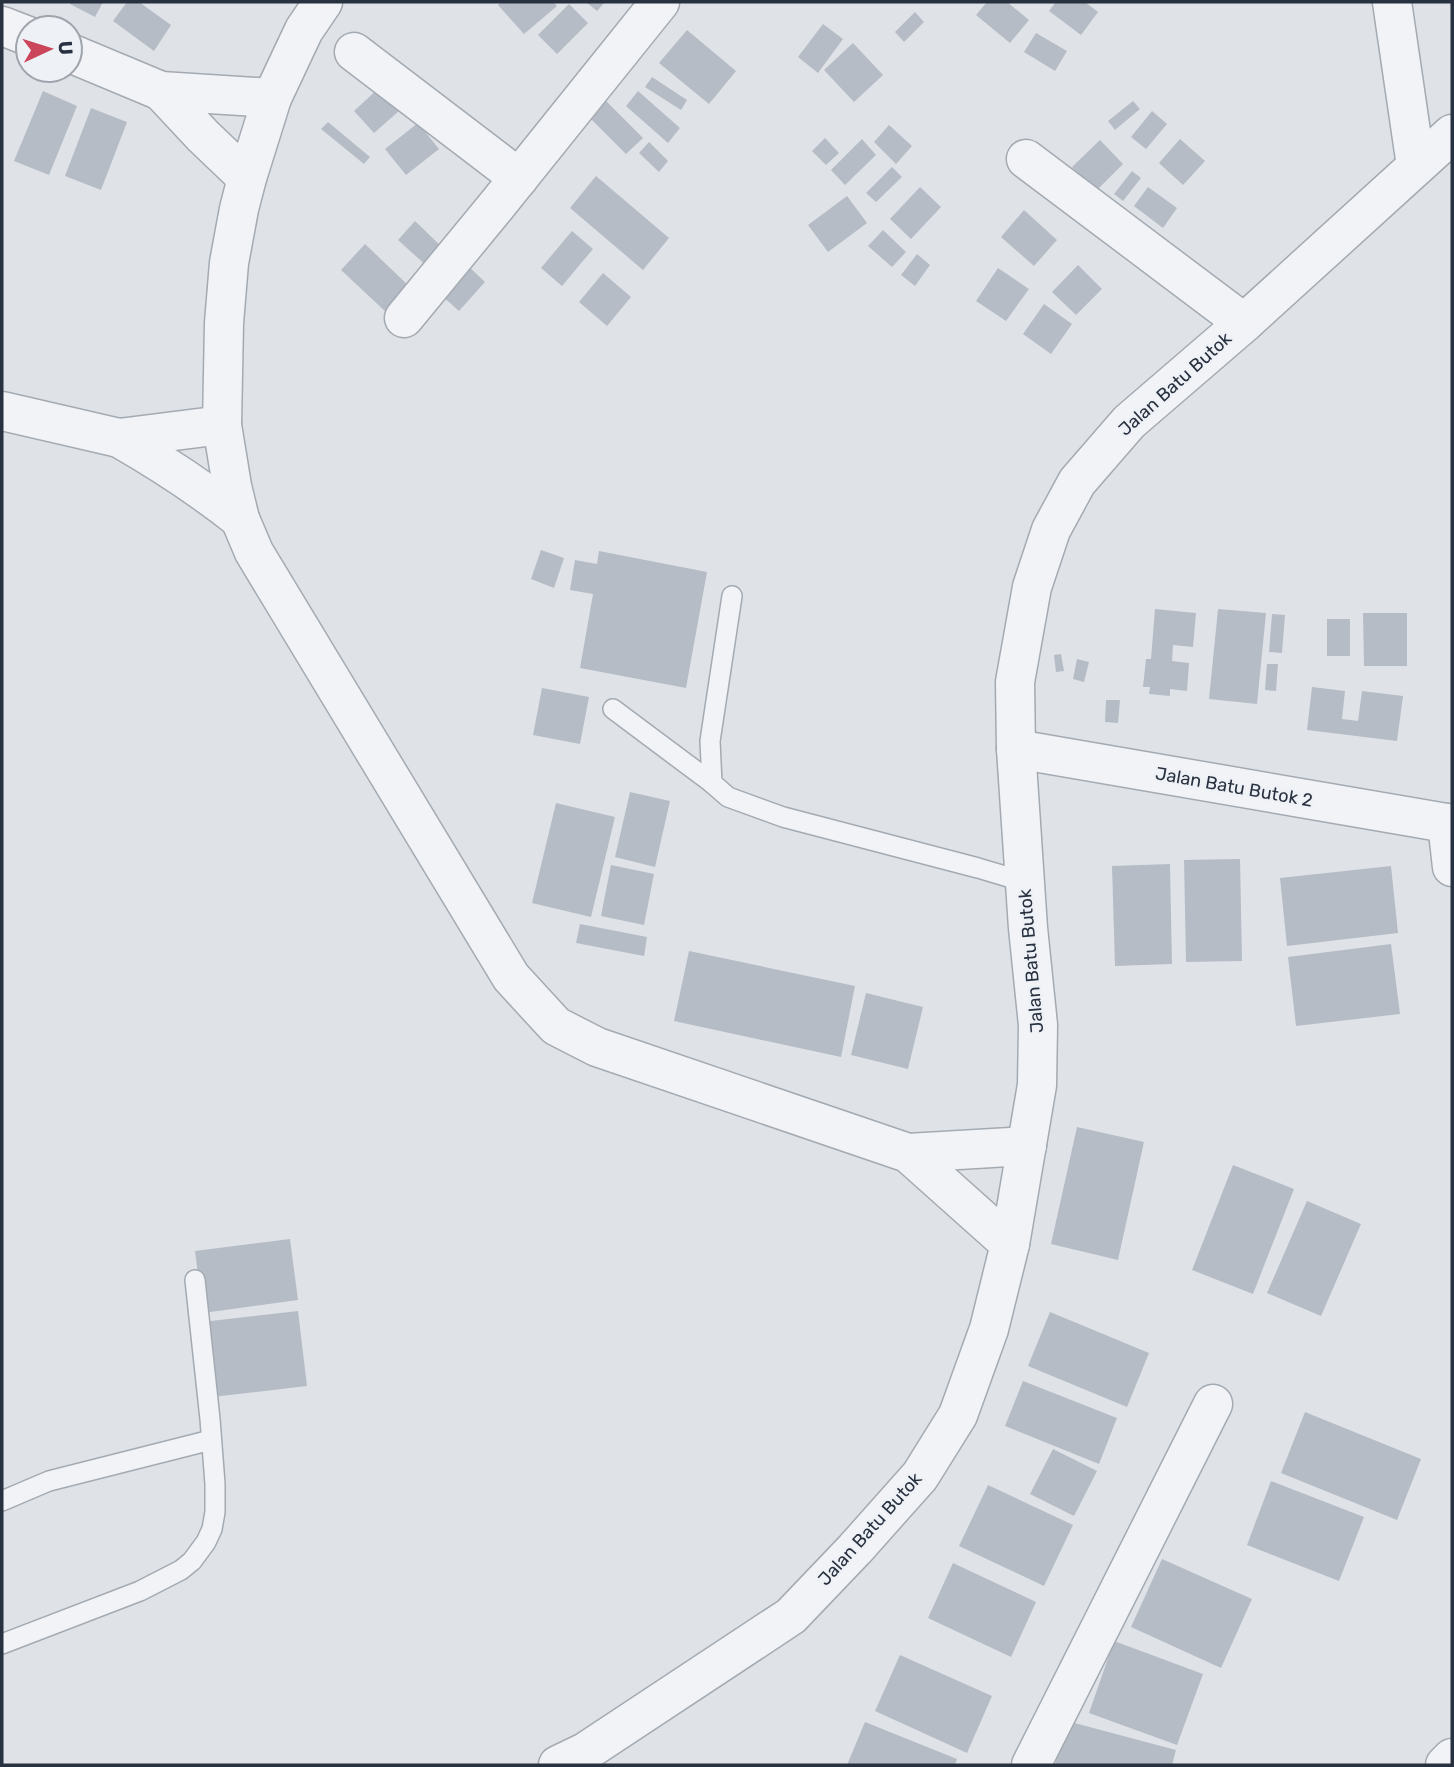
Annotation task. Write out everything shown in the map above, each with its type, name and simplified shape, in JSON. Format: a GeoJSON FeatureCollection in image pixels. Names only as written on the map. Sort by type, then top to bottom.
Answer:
{"type":"FeatureCollection","features":[{"type":"Feature","properties":{"kind":"street"},"geometry":{"type":"LineString","coordinates":[[323,2],[304,30],[272,98],[239,209],[229,263],[224,323],[222,425],[227,464],[240,519],[254,552],[511,977],[556,1026],[597,1047],[908,1153],[1027,1146]]}},
{"type":"Feature","properties":{"kind":"street"},"geometry":{"type":"LineString","coordinates":[[404,318],[660,2]]}},
{"type":"Feature","properties":{"kind":"street"},"geometry":{"type":"LineString","coordinates":[[1392,2],[1416,166]]}},
{"type":"Feature","properties":{"kind":"street"},"geometry":{"type":"LineString","coordinates":[[354,51],[519,178]]}},
{"type":"Feature","properties":{"kind":"street"},"geometry":{"type":"LineString","coordinates":[[84,59],[161,92],[272,98]]}},
{"type":"Feature","properties":{"kind":"street"},"geometry":{"type":"LineString","coordinates":[[161,92],[247,177]]}},
{"type":"Feature","properties":{"kind":"street","name":"Jalan Batu Butok"},"geometry":{"type":"LineString","coordinates":[[558,1765],[585,1752],[791,1616],[920,1476],[958,1415],[989,1329],[1010,1244],[1037,1085],[1038,1025],[1028,928],[1016,750],[1016,682],[1032,587],[1051,530],[1077,482],[1129,422],[1244,323],[1452,134]]}},
{"type":"Feature","properties":{"kind":"street"},"geometry":{"type":"LineString","coordinates":[[1026,159],[1244,323]]}},
{"type":"Feature","properties":{"kind":"street"},"geometry":{"type":"LineString","coordinates":[[2,411],[119,438],[216,500],[240,519]]}},
{"type":"Feature","properties":{"kind":"street"},"geometry":{"type":"LineString","coordinates":[[119,438],[222,425]]}},
{"type":"Feature","properties":{"kind":"street","name":"Jalan Batu Butok 2"},"geometry":{"type":"LineString","coordinates":[[1016,750],[1449,824]]}},
{"type":"Feature","properties":{"kind":"street"},"geometry":{"type":"LineString","coordinates":[[1449,824],[1452,867]]}},
{"type":"Feature","properties":{"kind":"street"},"geometry":{"type":"LineString","coordinates":[[908,1153],[1010,1244]]}},
{"type":"Feature","properties":{"kind":"street"},"geometry":{"type":"LineString","coordinates":[[1031,1765],[1213,1404]]}},
{"type":"Feature","properties":{"kind":"street"},"geometry":{"type":"LineString","coordinates":[[1445,1765],[1452,1759]]}},
{"type":"Feature","properties":{"kind":"lane"},"geometry":{"type":"LineString","coordinates":[[712,783],[709,741],[732,596]]}},
{"type":"Feature","properties":{"kind":"lane"},"geometry":{"type":"LineString","coordinates":[[613,709],[728,797],[783,817],[1025,882]]}},
{"type":"Feature","properties":{"kind":"lane"},"geometry":{"type":"LineString","coordinates":[[2,1644],[140,1591],[181,1570],[192,1561],[206,1542],[212,1529],[215,1484],[195,1280]]}},
{"type":"Feature","properties":{"kind":"lane"},"geometry":{"type":"LineString","coordinates":[[2,1501],[49,1481],[211,1440]]}},
{"type":"Feature","properties":{"kind":"building"},"geometry":{"type":"Polygon","coordinates":[[[103,2],[95,17],[70,4],[103,2]]]}},
{"type":"Feature","properties":{"kind":"building"},"geometry":{"type":"Polygon","coordinates":[[[127,2],[139,2],[171,25],[154,51],[113,21],[127,2]]]}},
{"type":"Feature","properties":{"kind":"building"},"geometry":{"type":"Polygon","coordinates":[[[501,2],[553,2],[557,6],[524,34],[498,5],[501,2]]]}},
{"type":"Feature","properties":{"kind":"building"},"geometry":{"type":"Polygon","coordinates":[[[586,2],[605,2],[597,11],[586,2]]]}},
{"type":"Feature","properties":{"kind":"building"},"geometry":{"type":"Polygon","coordinates":[[[987,2],[1007,2],[1029,20],[1010,43],[976,15],[987,2]]]}},
{"type":"Feature","properties":{"kind":"building"},"geometry":{"type":"Polygon","coordinates":[[[1056,2],[1085,2],[1098,12],[1081,35],[1049,11],[1056,2]]]}},
{"type":"Feature","properties":{"kind":"building"},"geometry":{"type":"Polygon","coordinates":[[[569,4],[588,23],[557,54],[538,35],[569,4]]]}},
{"type":"Feature","properties":{"kind":"building"},"geometry":{"type":"Polygon","coordinates":[[[915,12],[924,22],[904,42],[895,32],[915,12]]]}},
{"type":"Feature","properties":{"kind":"building"},"geometry":{"type":"Polygon","coordinates":[[[823,24],[843,39],[818,73],[798,57],[823,24]]]}},
{"type":"Feature","properties":{"kind":"building"},"geometry":{"type":"Polygon","coordinates":[[[687,30],[736,71],[709,104],[659,63],[687,30]]]}},
{"type":"Feature","properties":{"kind":"building"},"geometry":{"type":"Polygon","coordinates":[[[1036,33],[1067,51],[1055,71],[1024,52],[1036,33]]]}},
{"type":"Feature","properties":{"kind":"building"},"geometry":{"type":"Polygon","coordinates":[[[853,43],[883,75],[854,102],[824,70],[853,43]]]}},
{"type":"Feature","properties":{"kind":"building"},"geometry":{"type":"Polygon","coordinates":[[[652,77],[687,100],[681,110],[645,87],[652,77]]]}},
{"type":"Feature","properties":{"kind":"building"},"geometry":{"type":"Polygon","coordinates":[[[379,88],[399,111],[374,133],[354,111],[379,88]]]}},
{"type":"Feature","properties":{"kind":"building"},"geometry":{"type":"Polygon","coordinates":[[[43,91],[77,106],[49,175],[14,161],[43,91]]]}},
{"type":"Feature","properties":{"kind":"building"},"geometry":{"type":"Polygon","coordinates":[[[638,91],[680,128],[668,143],[626,106],[638,91]]]}},
{"type":"Feature","properties":{"kind":"building"},"geometry":{"type":"Polygon","coordinates":[[[606,101],[643,138],[626,154],[589,117],[606,101]]]}},
{"type":"Feature","properties":{"kind":"building"},"geometry":{"type":"Polygon","coordinates":[[[1133,101],[1140,109],[1115,130],[1108,121],[1133,101]]]}},
{"type":"Feature","properties":{"kind":"building"},"geometry":{"type":"Polygon","coordinates":[[[91,108],[127,122],[101,190],[65,176],[91,108]]]}},
{"type":"Feature","properties":{"kind":"building"},"geometry":{"type":"Polygon","coordinates":[[[1152,111],[1167,124],[1146,149],[1131,137],[1152,111]]]}},
{"type":"Feature","properties":{"kind":"building"},"geometry":{"type":"Polygon","coordinates":[[[328,122],[370,157],[364,164],[321,129],[328,122]]]}},
{"type":"Feature","properties":{"kind":"building"},"geometry":{"type":"Polygon","coordinates":[[[418,123],[439,149],[406,175],[385,149],[418,123]]]}},
{"type":"Feature","properties":{"kind":"building"},"geometry":{"type":"Polygon","coordinates":[[[889,125],[912,146],[896,164],[874,142],[889,125]]]}},
{"type":"Feature","properties":{"kind":"building"},"geometry":{"type":"Polygon","coordinates":[[[825,138],[839,153],[826,165],[812,151],[825,138]]]}},
{"type":"Feature","properties":{"kind":"building"},"geometry":{"type":"Polygon","coordinates":[[[862,139],[876,155],[845,185],[831,170],[862,139]]]}},
{"type":"Feature","properties":{"kind":"building"},"geometry":{"type":"Polygon","coordinates":[[[1180,139],[1205,161],[1183,185],[1159,163],[1180,139]]]}},
{"type":"Feature","properties":{"kind":"building"},"geometry":{"type":"Polygon","coordinates":[[[1100,140],[1123,164],[1095,192],[1072,167],[1100,140]]]}},
{"type":"Feature","properties":{"kind":"building"},"geometry":{"type":"Polygon","coordinates":[[[649,142],[668,161],[659,172],[639,153],[649,142]]]}},
{"type":"Feature","properties":{"kind":"building"},"geometry":{"type":"Polygon","coordinates":[[[892,167],[902,177],[876,202],[866,193],[892,167]]]}},
{"type":"Feature","properties":{"kind":"building"},"geometry":{"type":"Polygon","coordinates":[[[1132,171],[1141,178],[1123,201],[1114,194],[1132,171]]]}},
{"type":"Feature","properties":{"kind":"building"},"geometry":{"type":"Polygon","coordinates":[[[596,176],[669,238],[643,270],[570,208],[596,176]]]}},
{"type":"Feature","properties":{"kind":"building"},"geometry":{"type":"Polygon","coordinates":[[[920,187],[941,207],[911,239],[890,219],[920,187]]]}},
{"type":"Feature","properties":{"kind":"building"},"geometry":{"type":"Polygon","coordinates":[[[1148,187],[1177,208],[1163,228],[1134,206],[1148,187]]]}},
{"type":"Feature","properties":{"kind":"building"},"geometry":{"type":"Polygon","coordinates":[[[847,196],[867,223],[828,252],[808,225],[847,196]]]}},
{"type":"Feature","properties":{"kind":"building"},"geometry":{"type":"Polygon","coordinates":[[[1024,210],[1057,240],[1034,266],[1001,237],[1024,210]]]}},
{"type":"Feature","properties":{"kind":"building"},"geometry":{"type":"Polygon","coordinates":[[[415,221],[446,251],[429,268],[398,240],[415,221]]]}},
{"type":"Feature","properties":{"kind":"building"},"geometry":{"type":"Polygon","coordinates":[[[883,230],[906,252],[892,267],[868,246],[883,230]]]}},
{"type":"Feature","properties":{"kind":"building"},"geometry":{"type":"Polygon","coordinates":[[[572,231],[593,249],[562,286],[541,268],[572,231]]]}},
{"type":"Feature","properties":{"kind":"building"},"geometry":{"type":"Polygon","coordinates":[[[365,244],[411,288],[387,313],[341,270],[365,244]]]}},
{"type":"Feature","properties":{"kind":"building"},"geometry":{"type":"Polygon","coordinates":[[[917,254],[930,265],[915,286],[901,275],[917,254]]]}},
{"type":"Feature","properties":{"kind":"building"},"geometry":{"type":"Polygon","coordinates":[[[467,265],[485,282],[459,311],[441,295],[467,265]]]}},
{"type":"Feature","properties":{"kind":"building"},"geometry":{"type":"Polygon","coordinates":[[[1078,265],[1102,289],[1076,315],[1052,292],[1078,265]]]}},
{"type":"Feature","properties":{"kind":"building"},"geometry":{"type":"Polygon","coordinates":[[[998,268],[1029,289],[1006,321],[976,301],[998,268]]]}},
{"type":"Feature","properties":{"kind":"building"},"geometry":{"type":"Polygon","coordinates":[[[603,273],[631,297],[607,326],[579,302],[603,273]]]}},
{"type":"Feature","properties":{"kind":"building"},"geometry":{"type":"Polygon","coordinates":[[[1044,304],[1072,324],[1051,354],[1023,334],[1044,304]]]}},
{"type":"Feature","properties":{"kind":"building"},"geometry":{"type":"Polygon","coordinates":[[[541,550],[564,558],[554,588],[531,579],[541,550]]]}},
{"type":"Feature","properties":{"kind":"building"},"geometry":{"type":"Polygon","coordinates":[[[599,551],[707,572],[686,688],[580,668],[593,594],[570,590],[575,560],[597,564],[599,551]]]}},
{"type":"Feature","properties":{"kind":"building"},"geometry":{"type":"Polygon","coordinates":[[[1155,609],[1196,613],[1193,647],[1173,645],[1172,661],[1189,663],[1187,691],[1170,689],[1170,696],[1149,694],[1150,687],[1143,687],[1146,659],[1151,659],[1155,609]]]}},
{"type":"Feature","properties":{"kind":"building"},"geometry":{"type":"Polygon","coordinates":[[[1218,609],[1266,613],[1257,704],[1209,699],[1218,609]]]}},
{"type":"Feature","properties":{"kind":"building"},"geometry":{"type":"Polygon","coordinates":[[[1363,613],[1407,613],[1407,666],[1364,666],[1363,613]]]}},
{"type":"Feature","properties":{"kind":"building"},"geometry":{"type":"Polygon","coordinates":[[[1272,614],[1285,615],[1282,653],[1269,652],[1272,614]]]}},
{"type":"Feature","properties":{"kind":"building"},"geometry":{"type":"Polygon","coordinates":[[[1327,619],[1350,619],[1350,656],[1327,656],[1327,619]]]}},
{"type":"Feature","properties":{"kind":"building"},"geometry":{"type":"Polygon","coordinates":[[[1061,654],[1064,671],[1056,672],[1054,655],[1061,654]]]}},
{"type":"Feature","properties":{"kind":"building"},"geometry":{"type":"Polygon","coordinates":[[[1077,659],[1089,662],[1084,682],[1073,679],[1077,659]]]}},
{"type":"Feature","properties":{"kind":"building"},"geometry":{"type":"Polygon","coordinates":[[[1267,664],[1278,664],[1276,691],[1265,690],[1267,664]]]}},
{"type":"Feature","properties":{"kind":"building"},"geometry":{"type":"Polygon","coordinates":[[[1312,687],[1345,691],[1342,719],[1358,721],[1362,691],[1403,696],[1397,741],[1307,730],[1312,687]]]}},
{"type":"Feature","properties":{"kind":"building"},"geometry":{"type":"Polygon","coordinates":[[[542,688],[589,697],[580,744],[533,735],[542,688]]]}},
{"type":"Feature","properties":{"kind":"building"},"geometry":{"type":"Polygon","coordinates":[[[1106,700],[1120,700],[1118,723],[1105,722],[1106,700]]]}},
{"type":"Feature","properties":{"kind":"building"},"geometry":{"type":"Polygon","coordinates":[[[630,792],[670,801],[655,867],[615,857],[630,792]]]}},
{"type":"Feature","properties":{"kind":"building"},"geometry":{"type":"Polygon","coordinates":[[[556,803],[615,817],[591,917],[532,903],[556,803]]]}},
{"type":"Feature","properties":{"kind":"building"},"geometry":{"type":"Polygon","coordinates":[[[1240,859],[1242,961],[1186,962],[1184,860],[1240,859]]]}},
{"type":"Feature","properties":{"kind":"building"},"geometry":{"type":"Polygon","coordinates":[[[1170,864],[1172,964],[1115,966],[1112,866],[1170,864]]]}},
{"type":"Feature","properties":{"kind":"building"},"geometry":{"type":"Polygon","coordinates":[[[611,865],[654,874],[644,925],[601,916],[611,865]]]}},
{"type":"Feature","properties":{"kind":"building"},"geometry":{"type":"Polygon","coordinates":[[[1391,866],[1398,933],[1287,946],[1280,878],[1391,866]]]}},
{"type":"Feature","properties":{"kind":"building"},"geometry":{"type":"Polygon","coordinates":[[[580,924],[647,937],[644,956],[576,943],[580,924]]]}},
{"type":"Feature","properties":{"kind":"building"},"geometry":{"type":"Polygon","coordinates":[[[1391,944],[1400,1014],[1296,1026],[1288,957],[1391,944]]]}},
{"type":"Feature","properties":{"kind":"building"},"geometry":{"type":"Polygon","coordinates":[[[689,951],[855,986],[841,1057],[674,1021],[689,951]]]}},
{"type":"Feature","properties":{"kind":"building"},"geometry":{"type":"Polygon","coordinates":[[[866,993],[923,1007],[908,1069],[851,1055],[866,993]]]}},
{"type":"Feature","properties":{"kind":"building"},"geometry":{"type":"Polygon","coordinates":[[[1077,1127],[1144,1142],[1118,1260],[1051,1244],[1077,1127]]]}},
{"type":"Feature","properties":{"kind":"building"},"geometry":{"type":"Polygon","coordinates":[[[1233,1165],[1294,1189],[1253,1294],[1192,1270],[1233,1165]]]}},
{"type":"Feature","properties":{"kind":"building"},"geometry":{"type":"Polygon","coordinates":[[[1307,1201],[1361,1224],[1321,1316],[1267,1293],[1307,1201]]]}},
{"type":"Feature","properties":{"kind":"building"},"geometry":{"type":"Polygon","coordinates":[[[290,1239],[298,1300],[203,1313],[195,1251],[290,1239]]]}},
{"type":"Feature","properties":{"kind":"building"},"geometry":{"type":"Polygon","coordinates":[[[298,1311],[307,1386],[212,1397],[202,1322],[298,1311]]]}},
{"type":"Feature","properties":{"kind":"building"},"geometry":{"type":"Polygon","coordinates":[[[1050,1312],[1149,1353],[1127,1407],[1028,1366],[1050,1312]]]}},
{"type":"Feature","properties":{"kind":"building"},"geometry":{"type":"Polygon","coordinates":[[[1023,1381],[1117,1418],[1099,1464],[1005,1426],[1023,1381]]]}},
{"type":"Feature","properties":{"kind":"building"},"geometry":{"type":"Polygon","coordinates":[[[1305,1412],[1421,1459],[1397,1520],[1281,1473],[1305,1412]]]}},
{"type":"Feature","properties":{"kind":"building"},"geometry":{"type":"Polygon","coordinates":[[[1053,1449],[1097,1471],[1074,1516],[1030,1494],[1053,1449]]]}},
{"type":"Feature","properties":{"kind":"building"},"geometry":{"type":"Polygon","coordinates":[[[1271,1481],[1364,1517],[1339,1581],[1247,1545],[1271,1481]]]}},
{"type":"Feature","properties":{"kind":"building"},"geometry":{"type":"Polygon","coordinates":[[[988,1485],[1073,1525],[1044,1586],[959,1546],[988,1485]]]}},
{"type":"Feature","properties":{"kind":"building"},"geometry":{"type":"Polygon","coordinates":[[[1162,1559],[1252,1599],[1221,1668],[1131,1627],[1162,1559]]]}},
{"type":"Feature","properties":{"kind":"building"},"geometry":{"type":"Polygon","coordinates":[[[953,1563],[1036,1602],[1011,1657],[928,1618],[953,1563]]]}},
{"type":"Feature","properties":{"kind":"building"},"geometry":{"type":"Polygon","coordinates":[[[1114,1641],[1203,1674],[1177,1745],[1089,1713],[1114,1641]]]}},
{"type":"Feature","properties":{"kind":"building"},"geometry":{"type":"Polygon","coordinates":[[[900,1655],[992,1696],[967,1753],[875,1711],[900,1655]]]}},
{"type":"Feature","properties":{"kind":"building"},"geometry":{"type":"Polygon","coordinates":[[[1067,1721],[1176,1750],[1172,1765],[1055,1765],[1067,1721]]]}},
{"type":"Feature","properties":{"kind":"building"},"geometry":{"type":"Polygon","coordinates":[[[865,1722],[957,1759],[955,1765],[847,1765],[865,1722]]]}}]}
